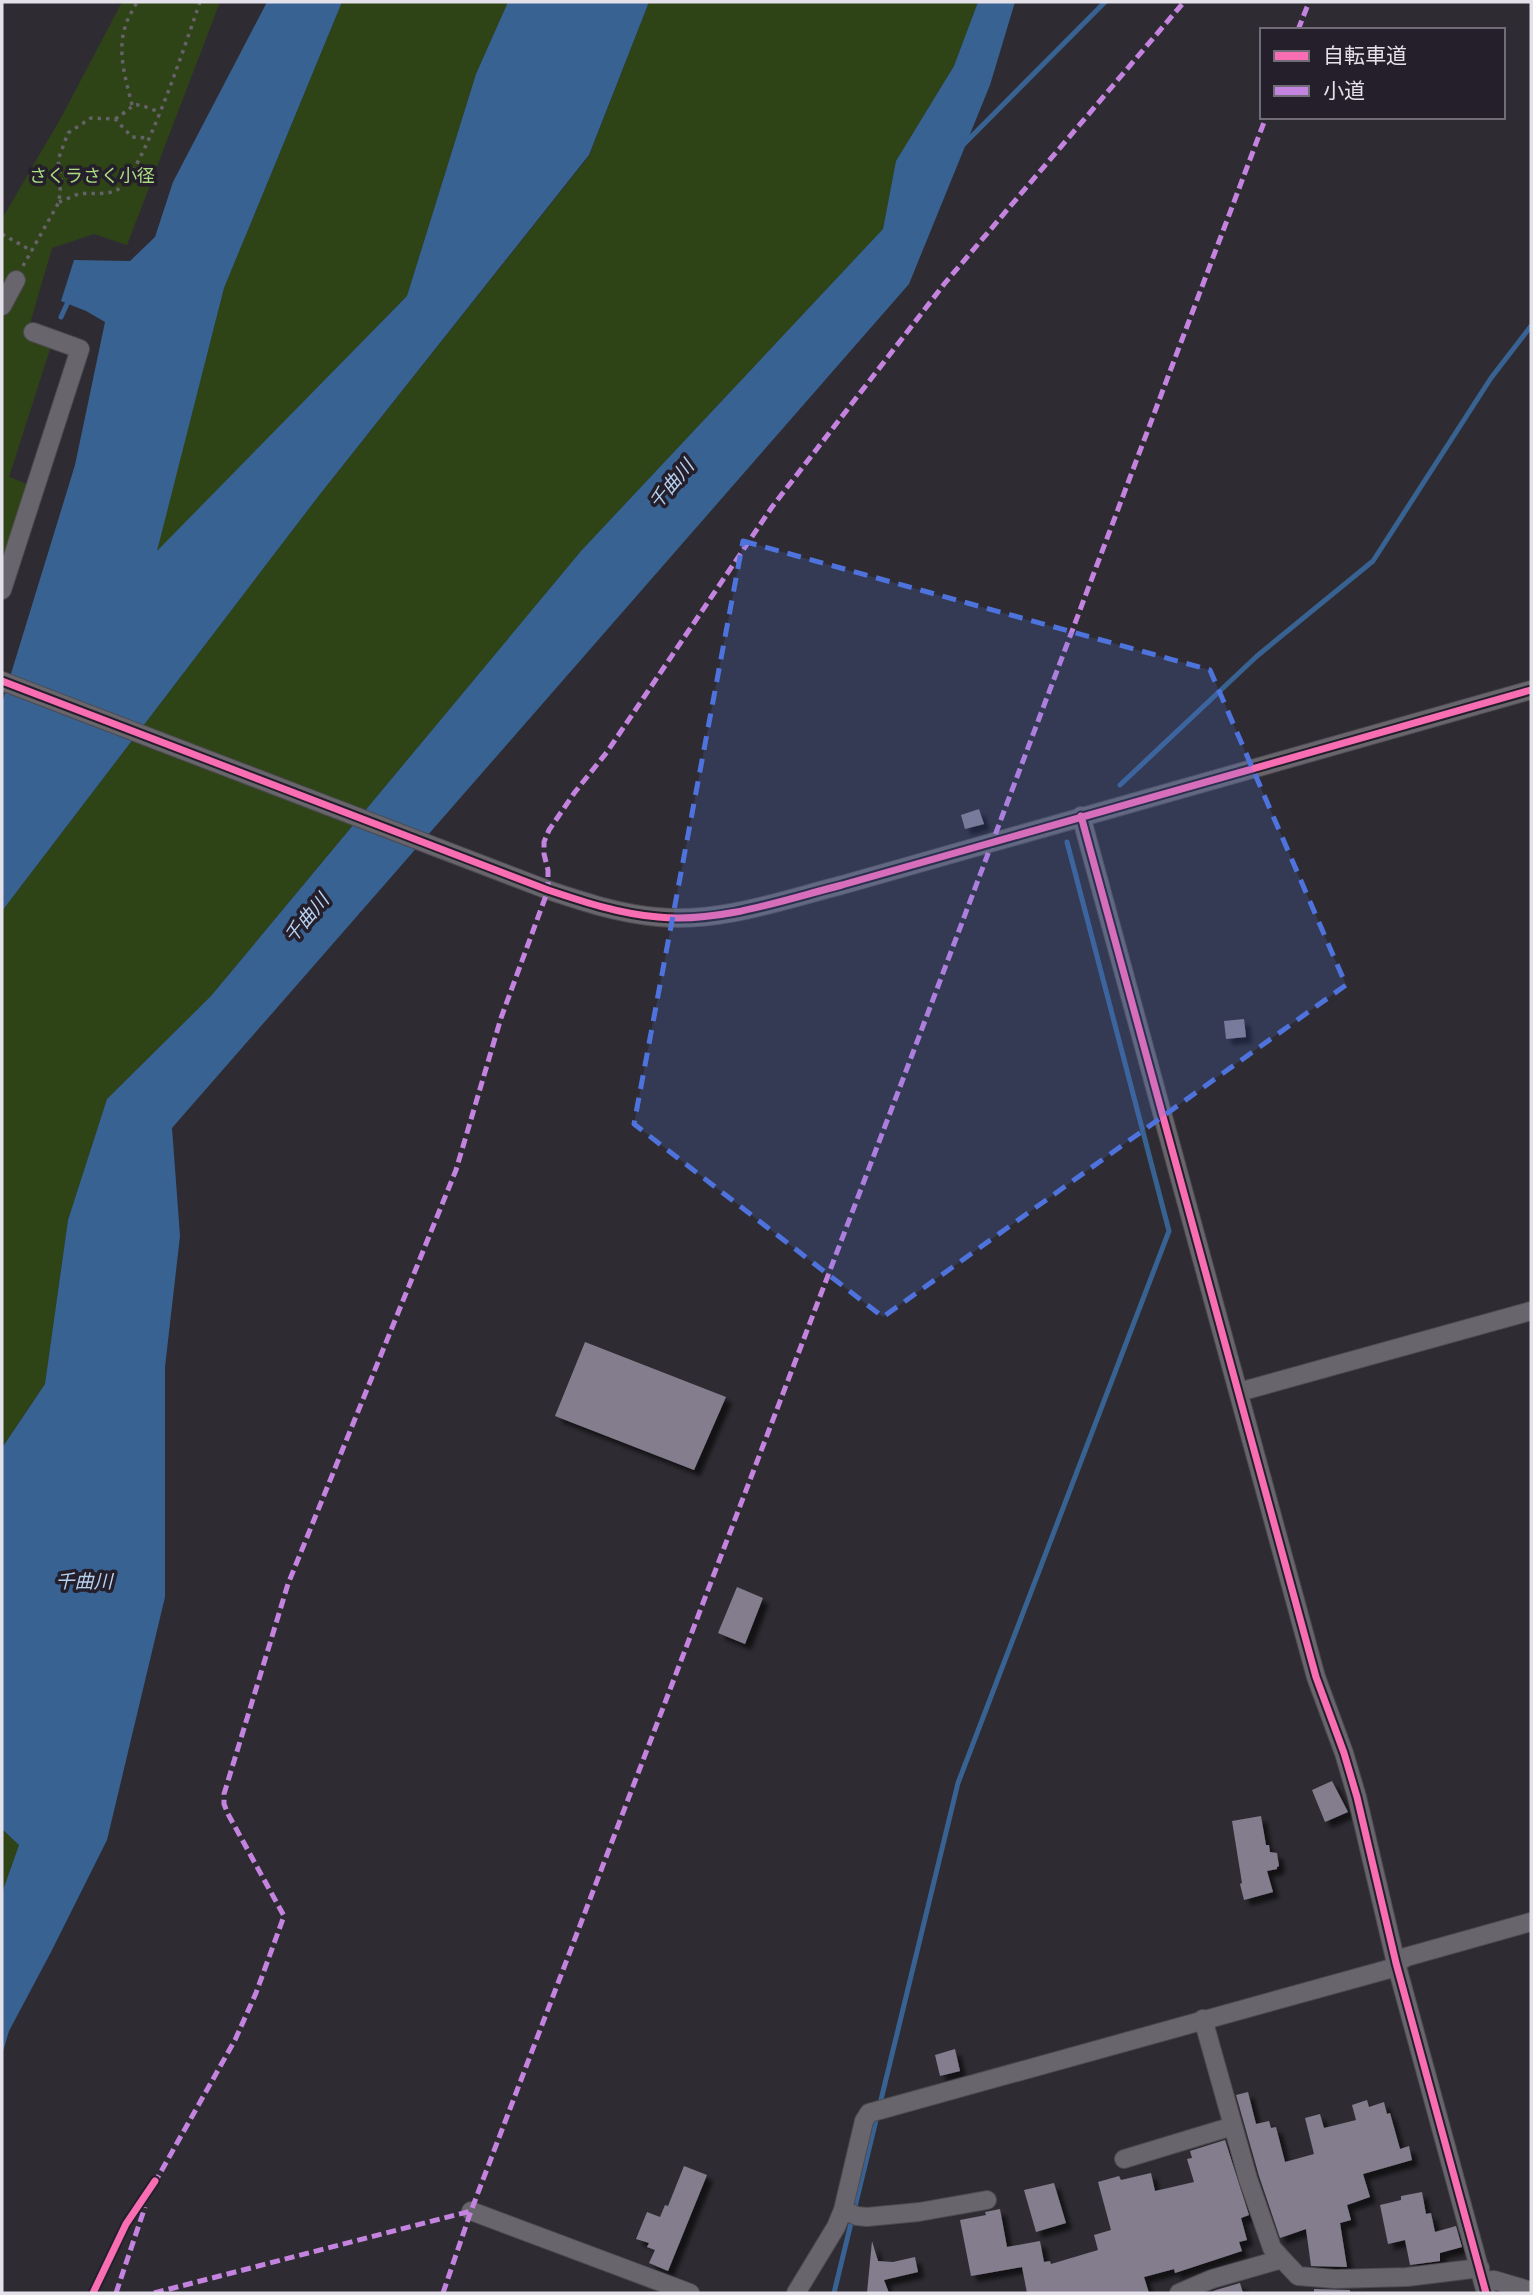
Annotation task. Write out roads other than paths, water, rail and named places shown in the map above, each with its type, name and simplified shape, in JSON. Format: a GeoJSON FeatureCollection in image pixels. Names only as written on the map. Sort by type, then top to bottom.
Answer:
{"type":"FeatureCollection","features":[{"type":"Feature","properties":{"kind":"street"},"geometry":{"type":"LineString","coordinates":[[2,306],[16,280]]}},
{"type":"Feature","properties":{"kind":"street"},"geometry":{"type":"LineString","coordinates":[[2,590],[80,349],[33,332]]}},
{"type":"Feature","properties":{"kind":"street"},"geometry":{"type":"LineString","coordinates":[[2,681],[579,901],[628,914],[658,918],[709,916],[740,911],[842,885],[1531,690]]}},
{"type":"Feature","properties":{"kind":"street"},"geometry":{"type":"LineString","coordinates":[[1081,816],[1316,1677],[1357,1797],[1396,1963],[1483,2281]]}},
{"type":"Feature","properties":{"kind":"street"},"geometry":{"type":"LineString","coordinates":[[1239,1392],[1531,1311]]}},
{"type":"Feature","properties":{"kind":"street"},"geometry":{"type":"LineString","coordinates":[[796,2293],[836,2227],[850,2213],[866,2116],[879,2110],[1389,1969],[1406,1957],[1531,1922]]}},
{"type":"Feature","properties":{"kind":"street"},"geometry":{"type":"LineString","coordinates":[[1203,2019],[1248,2179],[1272,2248],[1298,2276],[1335,2279],[1407,2277],[1494,2280],[1531,2291]]}},
{"type":"Feature","properties":{"kind":"street"},"geometry":{"type":"LineString","coordinates":[[1124,2159],[1233,2126]]}},
{"type":"Feature","properties":{"kind":"street"},"geometry":{"type":"LineString","coordinates":[[850,2213],[867,2217],[919,2212],[987,2200]]}},
{"type":"Feature","properties":{"kind":"street"},"geometry":{"type":"LineString","coordinates":[[471,2211],[690,2293]]}},
{"type":"Feature","properties":{"kind":"street"},"geometry":{"type":"LineString","coordinates":[[1179,2293],[1212,2279],[1282,2259]]}},
{"type":"Feature","properties":{"kind":"water"},"geometry":{"type":"Polygon","coordinates":[[[267,2],[342,2],[224,288],[157,551],[407,296],[476,74],[508,2],[649,2],[589,155],[317,498],[2,911],[2,703],[75,465],[105,322],[61,301],[74,260],[130,261],[155,237],[173,182],[267,2]]]}},
{"type":"Feature","properties":{"kind":"water","name":"千曲川"},"geometry":{"type":"Polygon","coordinates":[[[978,2],[1015,2],[990,85],[909,284],[172,1128],[180,1236],[165,1367],[165,1597],[107,1840],[9,2031],[2,2055],[2,1893],[19,1845],[2,1829],[2,1448],[45,1384],[68,1220],[107,1099],[211,996],[581,551],[883,229],[896,161],[954,66],[978,2]]]}},
{"type":"Feature","properties":{"kind":"waterway"},"geometry":{"type":"LineString","coordinates":[[962,146],[1105,2]]}},
{"type":"Feature","properties":{"kind":"waterway"},"geometry":{"type":"LineString","coordinates":[[61,317],[67,304]]}},
{"type":"Feature","properties":{"kind":"waterway"},"geometry":{"type":"LineString","coordinates":[[1120,785],[1257,656],[1373,561],[1491,378],[1531,326]]}},
{"type":"Feature","properties":{"kind":"waterway"},"geometry":{"type":"LineString","coordinates":[[834,2293],[958,1783],[1169,1231],[1067,842]]}},
{"type":"Feature","properties":{"kind":"park label","name":"さくラさく小径"},"geometry":{"type":"Point","coordinates":[92,176]}}]}
